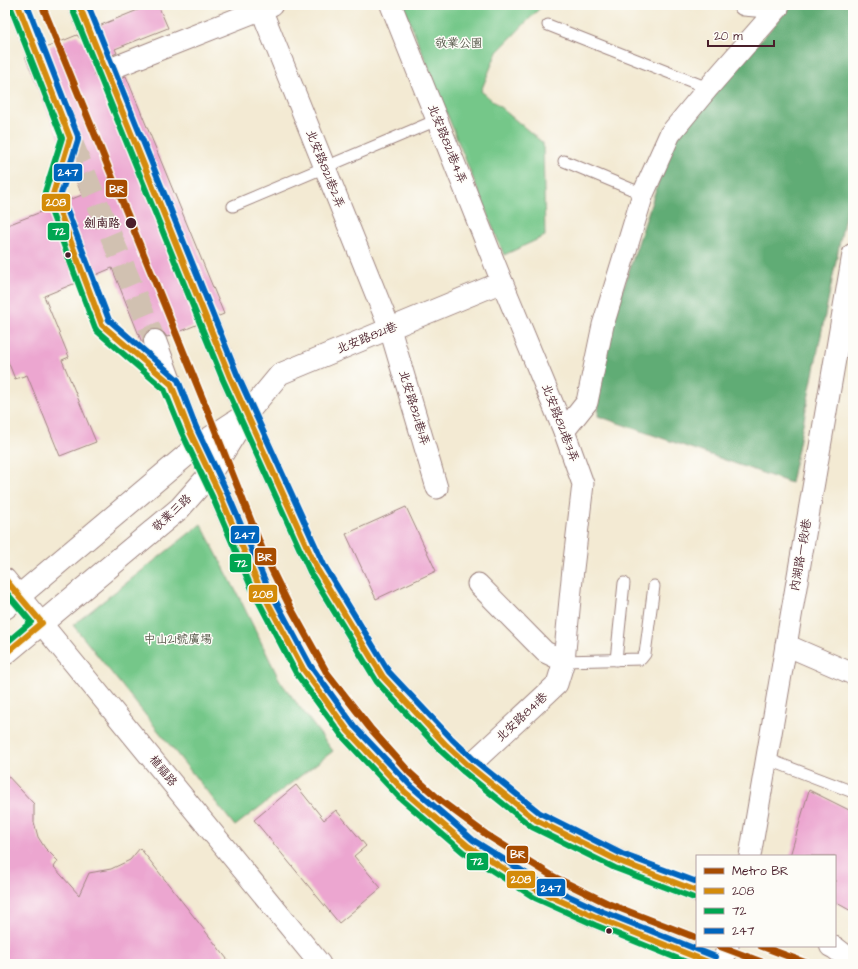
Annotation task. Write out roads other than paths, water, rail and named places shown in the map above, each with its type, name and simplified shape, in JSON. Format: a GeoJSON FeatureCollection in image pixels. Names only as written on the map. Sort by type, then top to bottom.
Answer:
{"type":"FeatureCollection","features":[{"type":"Feature","properties":{"kind":"main road"},"geometry":{"type":"LineString","coordinates":[[18,5],[36,51]]}},
{"type":"Feature","properties":{"kind":"main road"},"geometry":{"type":"LineString","coordinates":[[79,5],[89,30]]}},
{"type":"Feature","properties":{"kind":"main road"},"geometry":{"type":"LineString","coordinates":[[207,320],[230,377],[316,569],[383,677],[446,745],[469,766],[536,820],[619,861],[696,891]]}},
{"type":"Feature","properties":{"kind":"main road"},"geometry":{"type":"LineString","coordinates":[[155,341],[170,384],[196,446],[219,493],[259,586],[303,669],[348,731],[405,792],[468,846],[538,891],[598,918],[713,964]]}},
{"type":"Feature","properties":{"kind":"main road"},"geometry":{"type":"LineString","coordinates":[[12,602],[196,446],[247,414]]}},
{"type":"Feature","properties":{"kind":"main road","name":"敬業三路"},"geometry":{"type":"LineString","coordinates":[[5,654],[180,508],[210,474],[247,414]]}},
{"type":"Feature","properties":{"kind":"main road"},"geometry":{"type":"LineString","coordinates":[[833,947],[853,962]]}},
{"type":"Feature","properties":{"kind":"street","name":"北安路821巷4弄"},"geometry":{"type":"LineString","coordinates":[[390,5],[502,282]]}},
{"type":"Feature","properties":{"kind":"street"},"geometry":{"type":"LineString","coordinates":[[564,431],[587,402],[603,325],[643,194],[670,134],[778,8],[744,5]]}},
{"type":"Feature","properties":{"kind":"street"},"geometry":{"type":"LineString","coordinates":[[105,71],[267,7]]}},
{"type":"Feature","properties":{"kind":"street","name":"北安路821巷2弄"},"geometry":{"type":"LineString","coordinates":[[267,7],[325,167],[390,329]]}},
{"type":"Feature","properties":{"kind":"street","name":"內湖路一段1巷"},"geometry":{"type":"LineString","coordinates":[[750,855],[853,254]]}},
{"type":"Feature","properties":{"kind":"street","name":"北安路821巷"},"geometry":{"type":"LineString","coordinates":[[247,414],[280,374],[502,282]]}},
{"type":"Feature","properties":{"kind":"street","name":"北安路821巷3弄"},"geometry":{"type":"LineString","coordinates":[[502,282],[564,431],[583,484],[573,569]]}},
{"type":"Feature","properties":{"kind":"street","name":"北安路821巷1弄"},"geometry":{"type":"LineString","coordinates":[[390,329],[437,488]]}},
{"type":"Feature","properties":{"kind":"street","name":"北安路841巷"},"geometry":{"type":"LineString","coordinates":[[469,766],[557,684],[564,661],[573,569]]}},
{"type":"Feature","properties":{"kind":"street","name":"植福路"},"geometry":{"type":"LineString","coordinates":[[5,579],[12,602],[42,623],[320,964]]}},
{"type":"Feature","properties":{"kind":"street"},"geometry":{"type":"LineString","coordinates":[[478,584],[545,652],[564,661]]}},
{"type":"Feature","properties":{"kind":"street"},"geometry":{"type":"LineString","coordinates":[[786,645],[853,674]]}},
{"type":"Feature","properties":{"kind":"street"},"geometry":{"type":"LineString","coordinates":[[722,964],[728,947]]}},
{"type":"Feature","properties":{"kind":"lane"},"geometry":{"type":"LineString","coordinates":[[548,25],[708,88]]}},
{"type":"Feature","properties":{"kind":"lane"},"geometry":{"type":"LineString","coordinates":[[234,206],[437,120]]}},
{"type":"Feature","properties":{"kind":"lane"},"geometry":{"type":"LineString","coordinates":[[70,138],[52,194],[102,325],[170,384]]}},
{"type":"Feature","properties":{"kind":"lane"},"geometry":{"type":"LineString","coordinates":[[564,161],[643,194]]}},
{"type":"Feature","properties":{"kind":"lane"},"geometry":{"type":"LineString","coordinates":[[616,660],[624,583]]}},
{"type":"Feature","properties":{"kind":"lane"},"geometry":{"type":"LineString","coordinates":[[564,661],[641,659],[645,654],[654,586]]}},
{"type":"Feature","properties":{"kind":"lane"},"geometry":{"type":"LineString","coordinates":[[767,759],[853,792]]}},
{"type":"Feature","properties":{"kind":"tunnel"},"geometry":{"type":"LineString","coordinates":[[89,30],[207,320]]}},
{"type":"Feature","properties":{"kind":"tunnel"},"geometry":{"type":"LineString","coordinates":[[36,51],[70,138],[155,341]]}},
{"type":"Feature","properties":{"kind":"metro line","name":"BR"},"geometry":{"type":"LineString","coordinates":[[42,5],[206,407],[265,556],[288,603],[327,673],[370,728],[410,773],[441,801],[487,835],[554,877],[609,904],[696,938]]}},
{"type":"Feature","properties":{"kind":"metro line","name":"BR"},"geometry":{"type":"LineString","coordinates":[[722,947],[767,964]]}},
{"type":"Feature","properties":{"kind":"metro line","name":"BR"},"geometry":{"type":"LineString","coordinates":[[764,947],[809,964]]}},
{"type":"Feature","properties":{"kind":"place","name":"劍南路"},"geometry":{"type":"Point","coordinates":[131,223]}},
{"type":"Feature","properties":{"kind":"park label","name":"敬業公園"},"geometry":{"type":"Point","coordinates":[459,43]}},
{"type":"Feature","properties":{"kind":"park label","name":"中山21號廣場"},"geometry":{"type":"Point","coordinates":[178,639]}}]}
